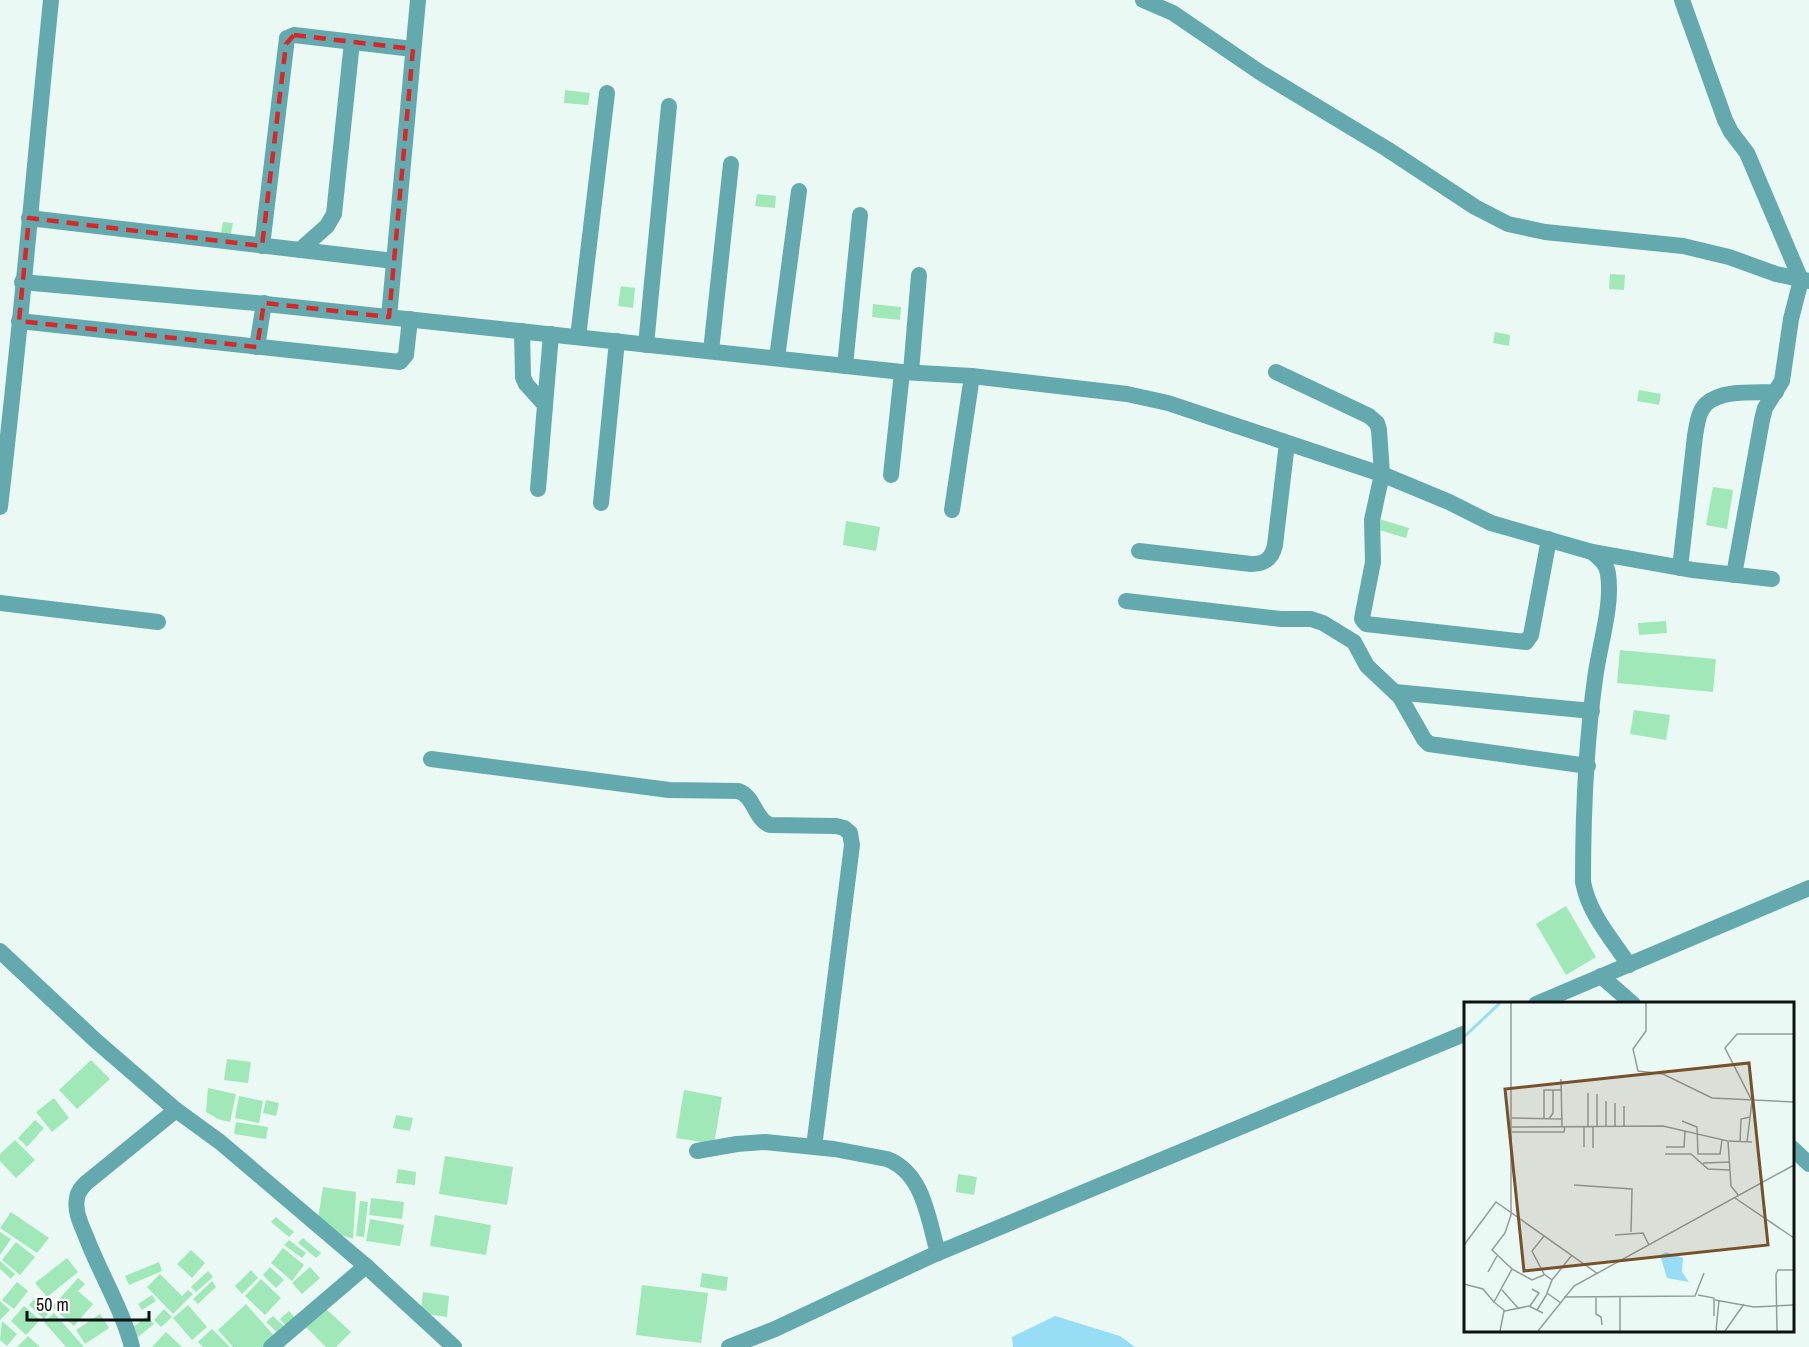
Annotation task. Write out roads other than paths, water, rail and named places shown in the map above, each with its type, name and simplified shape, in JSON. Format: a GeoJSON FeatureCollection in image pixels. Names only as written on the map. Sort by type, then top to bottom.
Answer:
{"type":"FeatureCollection","features":[{"type":"Feature","properties":{"kind":"street"},"geometry":{"type":"LineString","coordinates":[[0,507],[15,384],[22,282],[51,0]]}},
{"type":"Feature","properties":{"kind":"street"},"geometry":{"type":"LineString","coordinates":[[389,317],[418,0]]}},
{"type":"Feature","properties":{"kind":"street"},"geometry":{"type":"LineString","coordinates":[[1143,0],[1173,13],[1261,74],[1387,149],[1475,207],[1508,224],[1545,232],[1683,246],[1729,257],[1776,274],[1805,281]]}},
{"type":"Feature","properties":{"kind":"street"},"geometry":{"type":"LineString","coordinates":[[1682,0],[1725,120],[1747,153],[1805,281],[1791,319],[1782,381],[1765,408],[1762,420],[1734,575]]}},
{"type":"Feature","properties":{"kind":"street"},"geometry":{"type":"LineString","coordinates":[[262,246],[287,38],[294,35],[413,48]]}},
{"type":"Feature","properties":{"kind":"street"},"geometry":{"type":"LineString","coordinates":[[300,250],[327,226],[334,213],[352,42]]}},
{"type":"Feature","properties":{"kind":"street"},"geometry":{"type":"LineString","coordinates":[[579,337],[607,93]]}},
{"type":"Feature","properties":{"kind":"street"},"geometry":{"type":"LineString","coordinates":[[646,345],[669,106]]}},
{"type":"Feature","properties":{"kind":"street"},"geometry":{"type":"LineString","coordinates":[[711,351],[730,165]]}},
{"type":"Feature","properties":{"kind":"street"},"geometry":{"type":"LineString","coordinates":[[777,358],[799,191]]}},
{"type":"Feature","properties":{"kind":"street"},"geometry":{"type":"LineString","coordinates":[[844,366],[860,215]]}},
{"type":"Feature","properties":{"kind":"street"},"geometry":{"type":"LineString","coordinates":[[29,218],[394,261]]}},
{"type":"Feature","properties":{"kind":"street"},"geometry":{"type":"LineString","coordinates":[[891,476],[919,274]]}},
{"type":"Feature","properties":{"kind":"street"},"geometry":{"type":"LineString","coordinates":[[22,282],[264,303],[844,366],[972,376],[1127,394],[1157,400],[1382,474],[1449,502],[1491,523],[1549,540],[1592,552],[1680,568],[1772,579]]}},
{"type":"Feature","properties":{"kind":"street"},"geometry":{"type":"LineString","coordinates":[[257,347],[264,303]]}},
{"type":"Feature","properties":{"kind":"street"},"geometry":{"type":"LineString","coordinates":[[19,321],[400,362],[406,355],[410,319]]}},
{"type":"Feature","properties":{"kind":"street"},"geometry":{"type":"LineString","coordinates":[[522,331],[523,377],[526,384],[545,405]]}},
{"type":"Feature","properties":{"kind":"street"},"geometry":{"type":"LineString","coordinates":[[538,489],[551,334]]}},
{"type":"Feature","properties":{"kind":"street"},"geometry":{"type":"LineString","coordinates":[[601,503],[617,341]]}},
{"type":"Feature","properties":{"kind":"street"},"geometry":{"type":"LineString","coordinates":[[1276,372],[1374,420],[1379,430],[1382,474],[1372,520],[1374,562],[1362,619],[1365,624],[1526,642],[1531,635],[1549,540]]}},
{"type":"Feature","properties":{"kind":"street"},"geometry":{"type":"LineString","coordinates":[[952,510],[972,376]]}},
{"type":"Feature","properties":{"kind":"street"},"geometry":{"type":"LineString","coordinates":[[1680,568],[1695,436],[1702,411],[1706,405],[1717,398],[1733,394],[1776,392]]}},
{"type":"Feature","properties":{"kind":"street"},"geometry":{"type":"LineString","coordinates":[[1139,551],[1251,564],[1268,561],[1275,545],[1287,443]]}},
{"type":"Feature","properties":{"kind":"street"},"geometry":{"type":"LineString","coordinates":[[1592,552],[1600,558],[1608,571],[1608,587],[1592,711],[1582,882],[1593,912],[1629,965]]}},
{"type":"Feature","properties":{"kind":"street"},"geometry":{"type":"LineString","coordinates":[[1126,601],[1281,619],[1317,620],[1354,642],[1367,666],[1395,692],[1429,744],[1588,766]]}},
{"type":"Feature","properties":{"kind":"street"},"geometry":{"type":"LineString","coordinates":[[0,603],[158,622]]}},
{"type":"Feature","properties":{"kind":"street"},"geometry":{"type":"LineString","coordinates":[[1395,692],[1592,711]]}},
{"type":"Feature","properties":{"kind":"street"},"geometry":{"type":"LineString","coordinates":[[431,759],[669,790],[738,791],[745,793],[762,820],[770,825],[836,826],[850,833],[852,845],[827,1059],[814,1147]]}},
{"type":"Feature","properties":{"kind":"street"},"geometry":{"type":"LineString","coordinates":[[1541,1002],[1809,888]]}},
{"type":"Feature","properties":{"kind":"street"},"geometry":{"type":"LineString","coordinates":[[0,951],[77,1024],[176,1110],[220,1142],[366,1266],[454,1347]]}},
{"type":"Feature","properties":{"kind":"street"},"geometry":{"type":"LineString","coordinates":[[1601,976],[1631,1002]]}},
{"type":"Feature","properties":{"kind":"street"},"geometry":{"type":"LineString","coordinates":[[729,1347],[775,1329],[938,1253],[1464,1034]]}},
{"type":"Feature","properties":{"kind":"street"},"geometry":{"type":"LineString","coordinates":[[132,1347],[123,1318],[100,1271],[79,1219],[76,1199],[86,1182],[176,1110]]}},
{"type":"Feature","properties":{"kind":"street"},"geometry":{"type":"LineString","coordinates":[[697,1151],[752,1142],[786,1143],[887,1159],[898,1163],[908,1171],[921,1194],[938,1253]]}},
{"type":"Feature","properties":{"kind":"street"},"geometry":{"type":"LineString","coordinates":[[1794,1150],[1809,1164]]}},
{"type":"Feature","properties":{"kind":"street"},"geometry":{"type":"LineString","coordinates":[[271,1347],[366,1266]]}},
{"type":"Feature","properties":{"kind":"water"},"geometry":{"type":"Polygon","coordinates":[[[1055,1316],[1120,1336],[1135,1347],[1013,1347],[1012,1337],[1055,1316]]]}}]}
